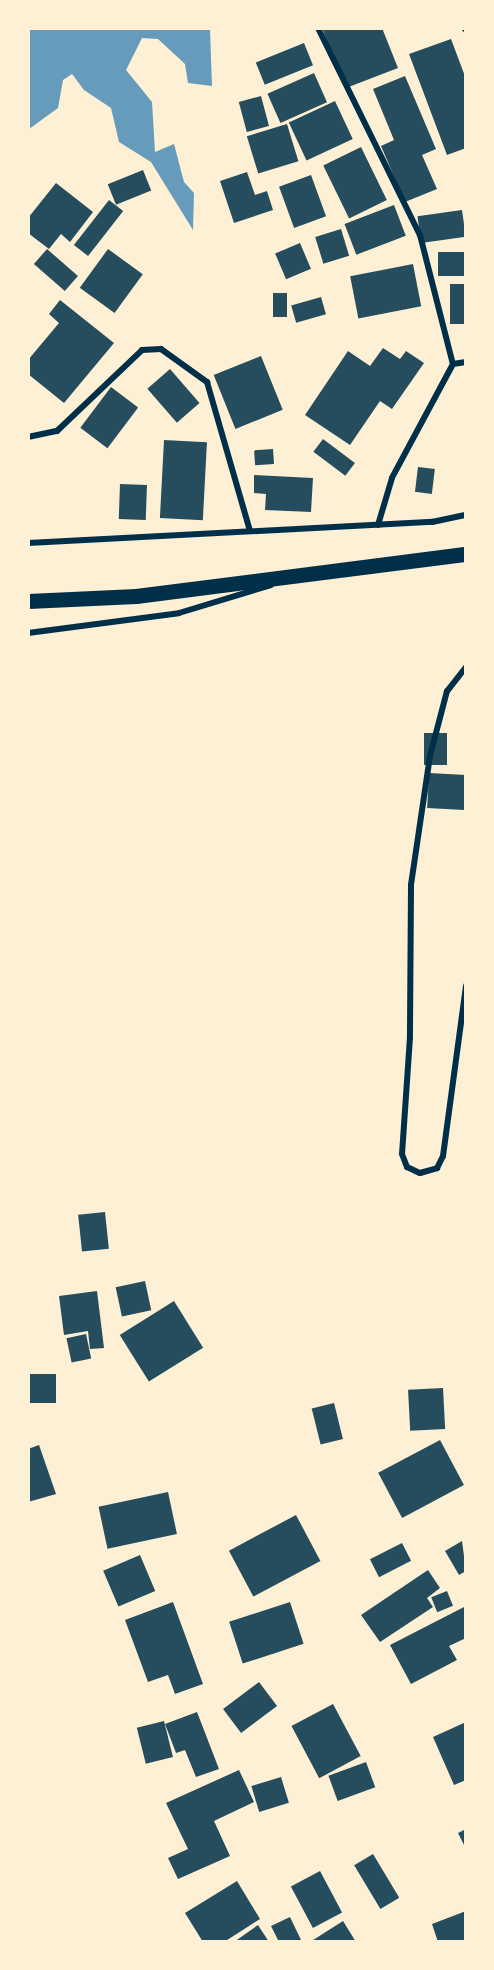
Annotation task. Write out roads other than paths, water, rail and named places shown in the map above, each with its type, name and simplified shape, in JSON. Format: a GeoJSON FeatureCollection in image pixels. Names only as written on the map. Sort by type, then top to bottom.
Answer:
{"type":"FeatureCollection","features":[{"type":"Feature","properties":{"kind":"main road"},"geometry":{"type":"LineString","coordinates":[[28,601],[136,596],[326,568],[465,554]]}},
{"type":"Feature","properties":{"kind":"street"},"geometry":{"type":"LineString","coordinates":[[318,28],[420,235],[453,364],[392,478],[378,525]]}},
{"type":"Feature","properties":{"kind":"street"},"geometry":{"type":"LineString","coordinates":[[28,437],[57,430],[142,350],[161,349],[207,382],[250,531]]}},
{"type":"Feature","properties":{"kind":"street"},"geometry":{"type":"LineString","coordinates":[[453,364],[465,362]]}},
{"type":"Feature","properties":{"kind":"street"},"geometry":{"type":"LineString","coordinates":[[28,543],[378,525],[465,515]]}},
{"type":"Feature","properties":{"kind":"street"},"geometry":{"type":"LineString","coordinates":[[28,633],[179,613],[326,568]]}},
{"type":"Feature","properties":{"kind":"street"},"geometry":{"type":"LineString","coordinates":[[465,667],[447,691],[438,723],[411,885],[410,1037],[402,1154],[415,1172],[429,1173],[442,1160],[465,986]]}},
{"type":"Feature","properties":{"kind":"water"},"geometry":{"type":"Polygon","coordinates":[[[29,28],[210,29],[212,86],[188,83],[185,64],[158,39],[142,38],[126,70],[152,102],[155,152],[174,144],[184,182],[194,193],[193,230],[151,162],[119,142],[111,108],[84,90],[72,74],[63,80],[58,108],[29,129],[29,28]]]}}]}
